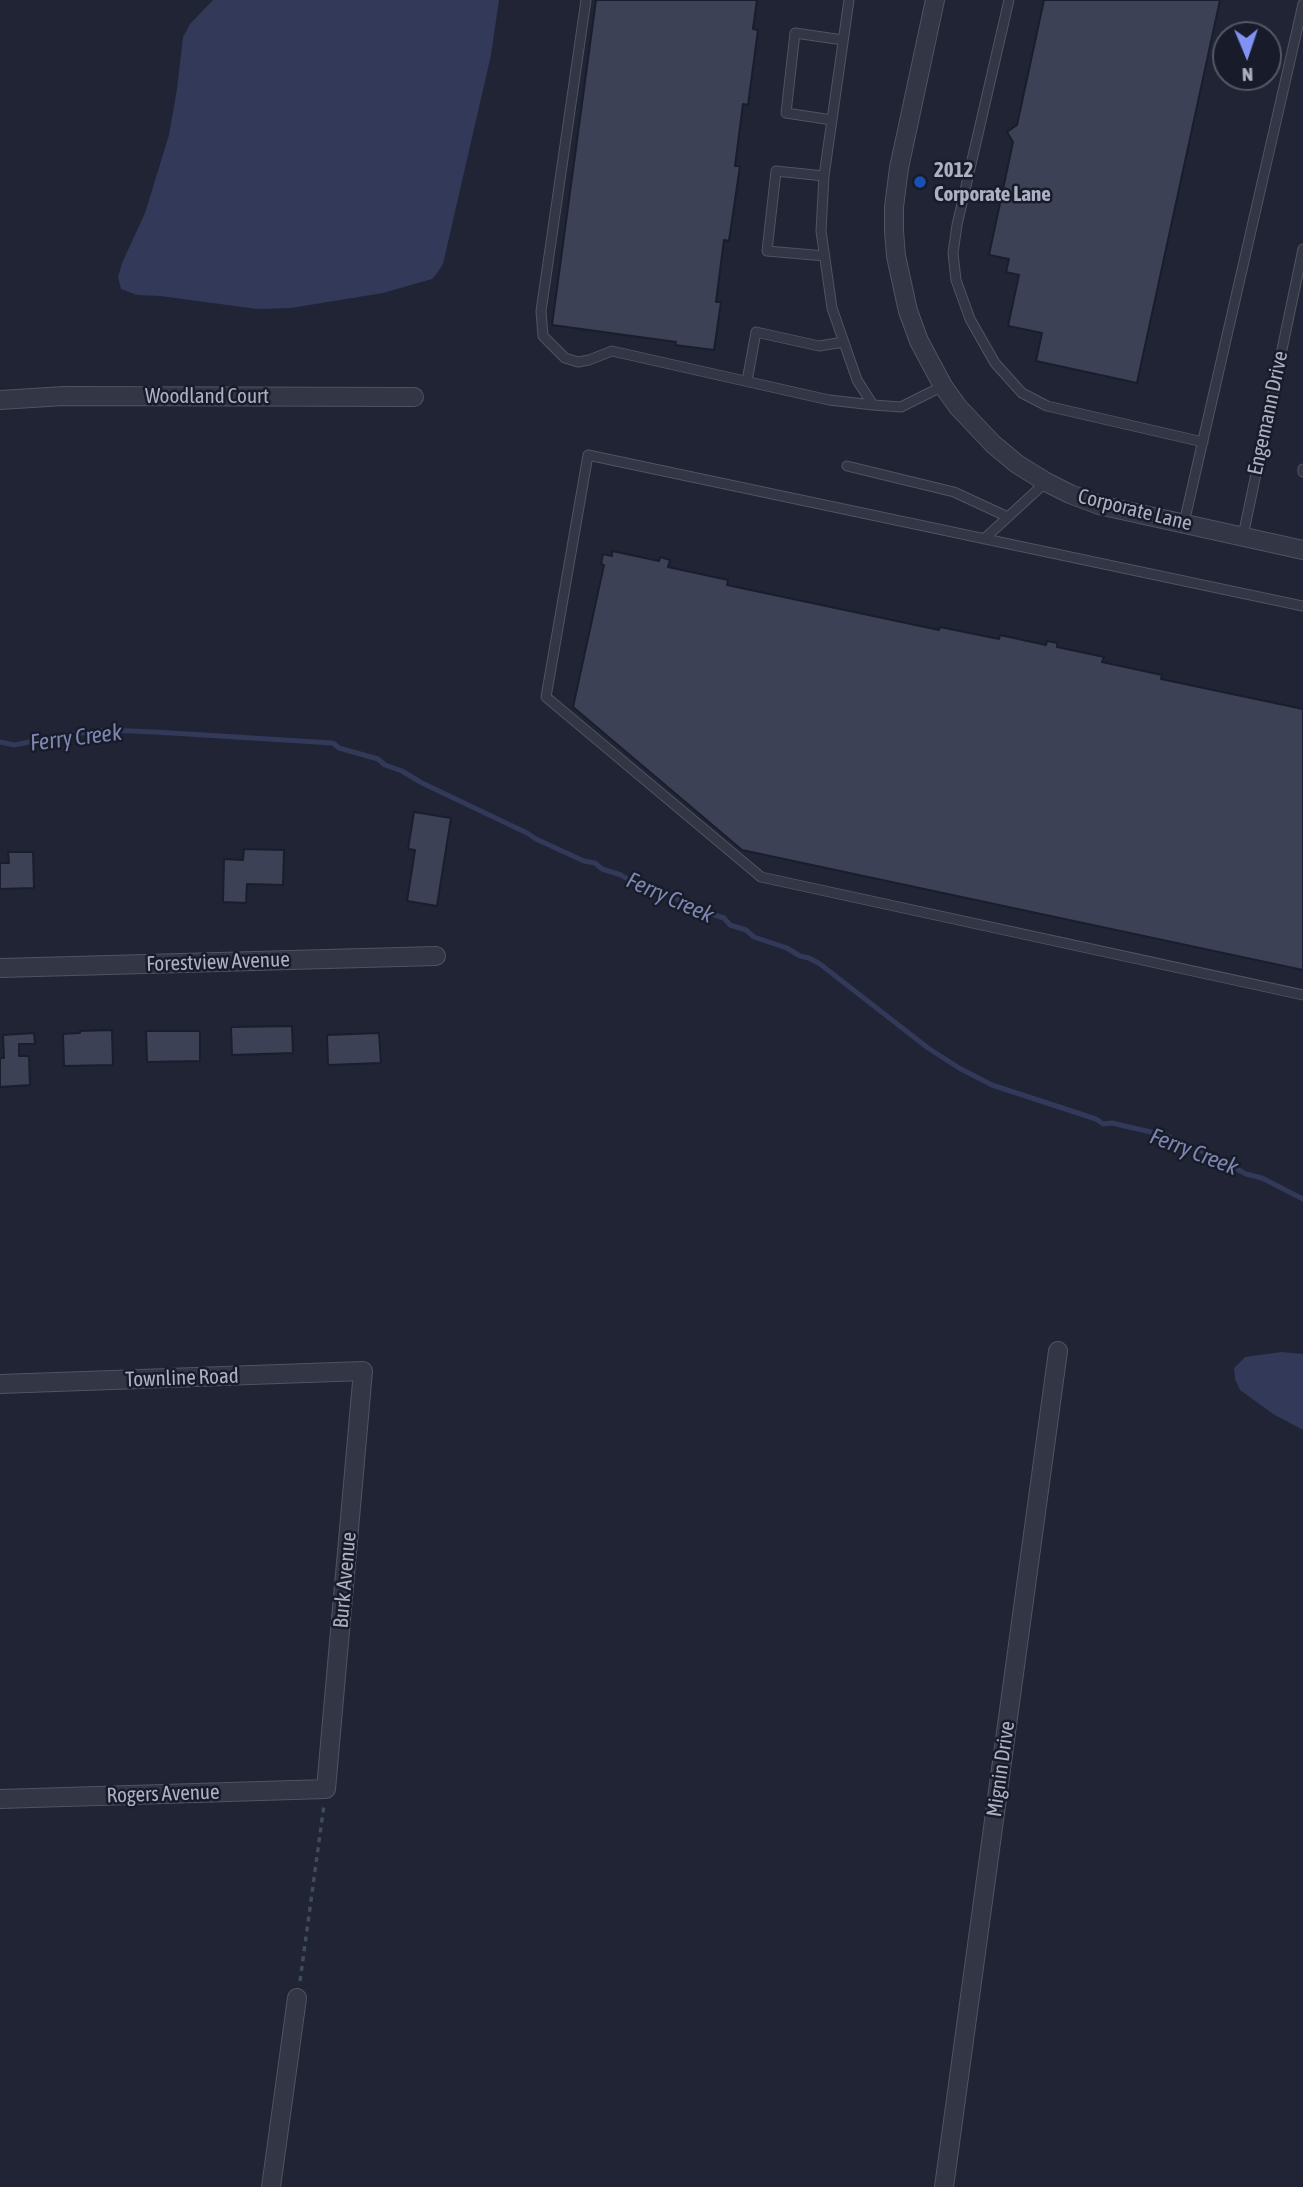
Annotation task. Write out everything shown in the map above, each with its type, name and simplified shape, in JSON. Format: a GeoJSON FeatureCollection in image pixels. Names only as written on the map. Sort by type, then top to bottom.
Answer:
{"type":"FeatureCollection","features":[{"type":"Feature","properties":{"kind":"street","name":"Corporate Lane"},"geometry":{"type":"LineString","coordinates":[[935,0],[899,168],[894,231],[908,311],[919,341],[943,386],[958,407],[993,444],[1017,464],[1046,482],[1099,505],[1303,550]]}},
{"type":"Feature","properties":{"kind":"street","name":"Woodland Court"},"geometry":{"type":"LineString","coordinates":[[0,400],[64,396],[414,397]]}},
{"type":"Feature","properties":{"kind":"street","name":"Forestview Avenue"},"geometry":{"type":"LineString","coordinates":[[0,968],[436,956]]}},
{"type":"Feature","properties":{"kind":"street","name":"Mignin Drive"},"geometry":{"type":"LineString","coordinates":[[944,2187],[1058,1350]]}},
{"type":"Feature","properties":{"kind":"street","name":"Townline Road"},"geometry":{"type":"LineString","coordinates":[[0,1384],[363,1371]]}},
{"type":"Feature","properties":{"kind":"street","name":"Burk Avenue"},"geometry":{"type":"LineString","coordinates":[[326,1789],[363,1371]]}},
{"type":"Feature","properties":{"kind":"street","name":"Rogers Avenue"},"geometry":{"type":"LineString","coordinates":[[0,1799],[326,1789]]}},
{"type":"Feature","properties":{"kind":"street"},"geometry":{"type":"LineString","coordinates":[[271,2187],[298,1998]]}},
{"type":"Feature","properties":{"kind":"lane"},"geometry":{"type":"LineString","coordinates":[[586,0],[541,312],[543,337],[565,358],[578,362],[612,351],[829,400],[901,407],[943,386]]}},
{"type":"Feature","properties":{"kind":"lane"},"geometry":{"type":"LineString","coordinates":[[849,0],[824,176],[821,231],[832,308],[857,380],[873,405]]}},
{"type":"Feature","properties":{"kind":"lane"},"geometry":{"type":"LineString","coordinates":[[1009,0],[957,225],[953,253],[956,280],[970,319],[995,363],[1022,393],[1046,406],[1203,442]]}},
{"type":"Feature","properties":{"kind":"lane"},"geometry":{"type":"LineString","coordinates":[[1184,523],[1303,4]]}},
{"type":"Feature","properties":{"kind":"lane"},"geometry":{"type":"LineString","coordinates":[[832,120],[786,113],[795,33],[843,40]]}},
{"type":"Feature","properties":{"kind":"lane"},"geometry":{"type":"LineString","coordinates":[[824,176],[776,171],[767,251],[825,256]]}},
{"type":"Feature","properties":{"kind":"lane","name":"Engemann Drive"},"geometry":{"type":"LineString","coordinates":[[1243,536],[1303,249]]}},
{"type":"Feature","properties":{"kind":"lane"},"geometry":{"type":"LineString","coordinates":[[747,381],[756,332],[819,346],[844,342]]}},
{"type":"Feature","properties":{"kind":"lane"},"geometry":{"type":"LineString","coordinates":[[1303,606],[588,455],[546,697],[761,877],[1303,995]]}},
{"type":"Feature","properties":{"kind":"lane"},"geometry":{"type":"LineString","coordinates":[[847,466],[954,492],[1008,517]]}},
{"type":"Feature","properties":{"kind":"lane"},"geometry":{"type":"LineString","coordinates":[[984,540],[1046,482]]}},
{"type":"Feature","properties":{"kind":"path"},"geometry":{"type":"LineString","coordinates":[[298,1998],[326,1789]]}},
{"type":"Feature","properties":{"kind":"water"},"geometry":{"type":"Polygon","coordinates":[[[213,0],[499,0],[491,55],[443,264],[432,279],[383,293],[291,308],[257,309],[137,295],[121,289],[118,277],[122,263],[145,213],[169,135],[183,37],[190,24],[213,0]]]}},
{"type":"Feature","properties":{"kind":"water"},"geometry":{"type":"Polygon","coordinates":[[[1281,1352],[1303,1354],[1303,1430],[1273,1414],[1240,1390],[1235,1379],[1234,1368],[1245,1357],[1281,1352]]]}},
{"type":"Feature","properties":{"kind":"building"},"geometry":{"type":"Polygon","coordinates":[[[596,0],[757,0],[753,29],[758,30],[748,105],[743,104],[735,166],[740,166],[729,241],[724,240],[716,302],[721,302],[714,350],[675,345],[676,342],[552,325],[596,0]]]}},
{"type":"Feature","properties":{"kind":"building"},"geometry":{"type":"Polygon","coordinates":[[[1044,0],[1220,0],[1215,21],[1212,21],[1212,37],[1137,383],[1036,361],[1042,333],[1008,326],[1019,275],[1006,272],[1009,259],[989,255],[1013,142],[1007,132],[1017,125],[1044,0]]]}},
{"type":"Feature","properties":{"kind":"building"},"geometry":{"type":"Polygon","coordinates":[[[612,551],[659,561],[660,557],[670,560],[668,567],[728,580],[727,585],[939,630],[940,627],[999,639],[1000,635],[1046,645],[1047,641],[1057,643],[1057,647],[1104,657],[1102,662],[1162,675],[1161,679],[1303,709],[1303,970],[742,850],[573,707],[604,565],[601,564],[603,554],[612,556],[612,551]]]}},
{"type":"Feature","properties":{"kind":"building"},"geometry":{"type":"Polygon","coordinates":[[[414,812],[451,818],[437,906],[407,901],[415,850],[408,849],[414,812]]]}},
{"type":"Feature","properties":{"kind":"building"},"geometry":{"type":"Polygon","coordinates":[[[244,849],[284,850],[283,885],[247,884],[246,903],[223,902],[224,859],[243,860],[244,849]]]}},
{"type":"Feature","properties":{"kind":"building"},"geometry":{"type":"Polygon","coordinates":[[[8,852],[33,852],[34,888],[0,889],[0,863],[9,863],[8,852]]]}},
{"type":"Feature","properties":{"kind":"building"},"geometry":{"type":"Polygon","coordinates":[[[292,1026],[293,1053],[232,1055],[231,1027],[292,1026]]]}},
{"type":"Feature","properties":{"kind":"building"},"geometry":{"type":"Polygon","coordinates":[[[112,1030],[113,1065],[64,1066],[63,1034],[112,1030]]]}},
{"type":"Feature","properties":{"kind":"building"},"geometry":{"type":"Polygon","coordinates":[[[146,1031],[200,1031],[200,1061],[147,1062],[146,1031]]]}},
{"type":"Feature","properties":{"kind":"building"},"geometry":{"type":"Polygon","coordinates":[[[34,1033],[35,1044],[19,1044],[19,1056],[29,1056],[30,1085],[0,1087],[0,1058],[4,1058],[3,1035],[34,1033]]]}},
{"type":"Feature","properties":{"kind":"building"},"geometry":{"type":"Polygon","coordinates":[[[379,1033],[381,1063],[328,1065],[327,1035],[379,1033]]]}},
{"type":"Feature","properties":{"kind":"waterway","name":"Ferry Creek"},"geometry":{"type":"LineString","coordinates":[[0,742],[14,745],[106,730],[333,743],[339,748],[378,759],[385,765],[536,839],[584,861],[595,863],[637,885],[669,894],[689,907],[724,918],[730,925],[746,930],[754,937],[809,958],[928,1048],[992,1085],[1096,1119],[1103,1124],[1112,1123],[1168,1136],[1303,1199]]}},
{"type":"Feature","properties":{"kind":"place","name":"2012 Corporate Lane"},"geometry":{"type":"Point","coordinates":[920,182]}}]}
